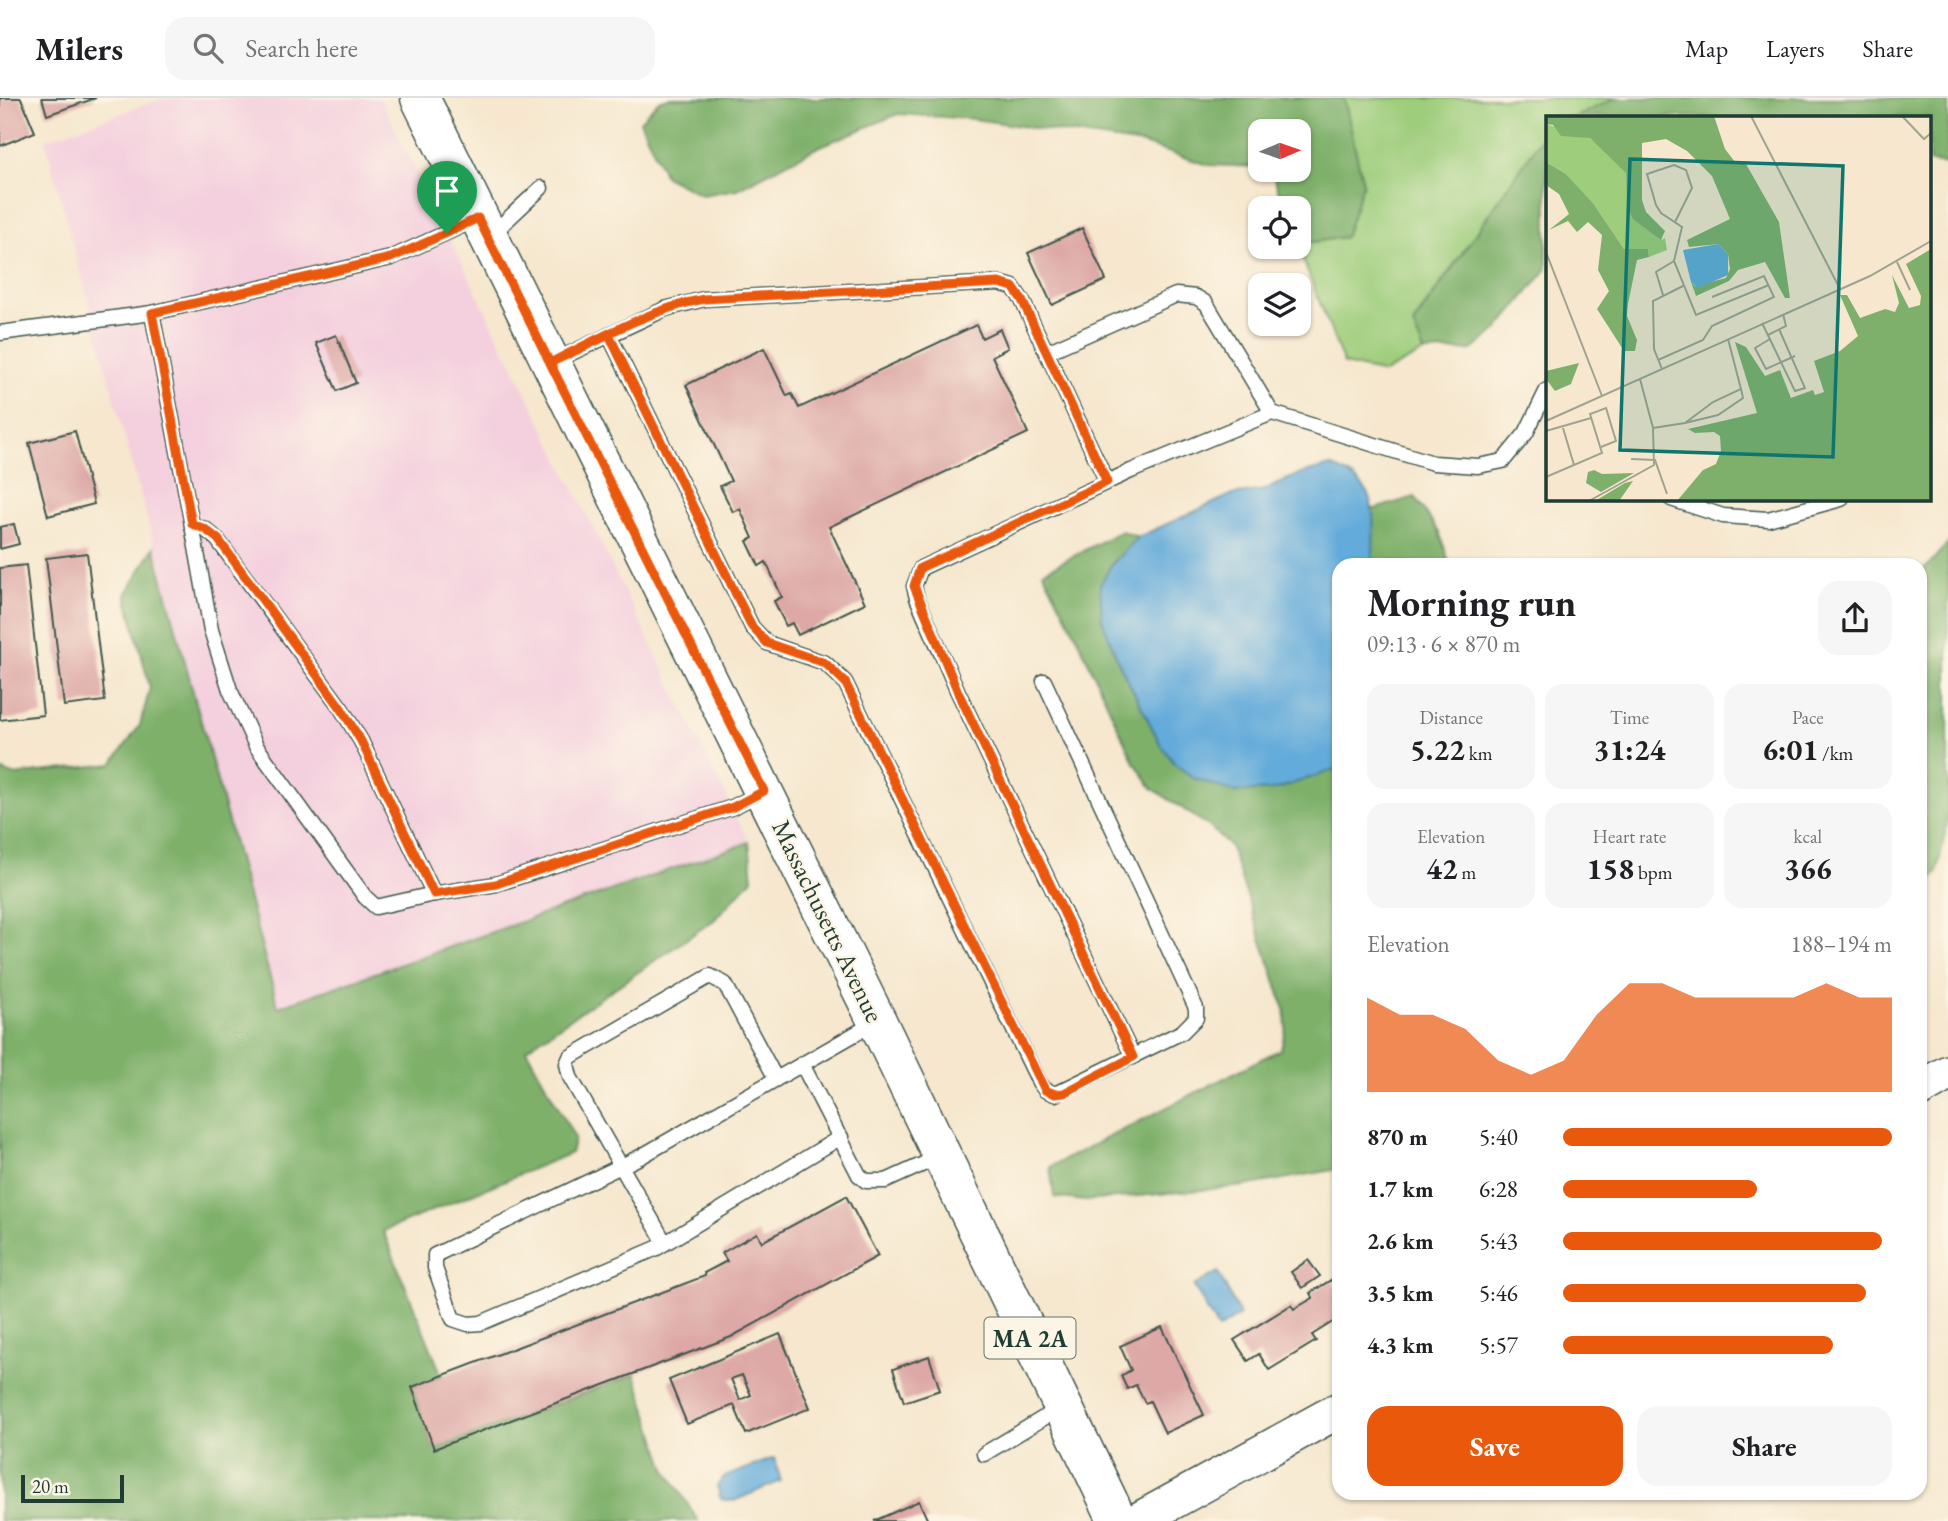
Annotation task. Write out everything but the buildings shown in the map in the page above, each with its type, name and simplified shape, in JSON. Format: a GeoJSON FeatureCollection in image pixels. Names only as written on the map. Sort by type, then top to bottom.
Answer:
{"type":"FeatureCollection","features":[{"type":"Feature","properties":{"kind":"main road","name":"Massachusetts Avenue"},"geometry":{"type":"LineString","coordinates":[[420,98],[877,1021],[1118,1521]]}},
{"type":"Feature","properties":{"kind":"street"},"geometry":{"type":"LineString","coordinates":[[1927,1085],[1948,1073]]}},
{"type":"Feature","properties":{"kind":"street"},"geometry":{"type":"LineString","coordinates":[[1137,1521],[1332,1414]]}},
{"type":"Feature","properties":{"kind":"lane"},"geometry":{"type":"LineString","coordinates":[[0,333],[152,313],[391,258],[483,228],[541,188]]}},
{"type":"Feature","properties":{"kind":"lane"},"geometry":{"type":"LineString","coordinates":[[550,363],[673,306],[704,299],[999,283],[1013,287],[1022,300],[1107,482]]}},
{"type":"Feature","properties":{"kind":"lane"},"geometry":{"type":"LineString","coordinates":[[1047,352],[1176,295],[1196,297],[1206,303],[1272,413]]}},
{"type":"Feature","properties":{"kind":"lane"},"geometry":{"type":"LineString","coordinates":[[152,313],[211,630],[230,690],[256,746],[365,897],[376,906],[496,884],[733,807],[764,791]]}},
{"type":"Feature","properties":{"kind":"lane"},"geometry":{"type":"LineString","coordinates":[[609,335],[752,627],[767,643],[825,663],[845,682],[1045,1090],[1055,1094],[1064,1093],[1192,1024],[1196,1017],[1196,1008],[1044,681]]}},
{"type":"Feature","properties":{"kind":"lane"},"geometry":{"type":"LineString","coordinates":[[1133,1057],[958,692],[914,586],[920,568],[1107,482],[1272,413],[1433,463],[1478,466],[1503,461],[1541,419],[1546,395]]}},
{"type":"Feature","properties":{"kind":"lane"},"geometry":{"type":"LineString","coordinates":[[1674,500],[1723,516],[1768,519],[1837,500]]}},
{"type":"Feature","properties":{"kind":"lane"},"geometry":{"type":"LineString","coordinates":[[192,524],[205,529],[218,539],[341,708],[361,741],[434,894]]}},
{"type":"Feature","properties":{"kind":"lane"},"geometry":{"type":"LineString","coordinates":[[665,1243],[567,1071],[570,1057],[710,976],[726,984],[776,1079]]}},
{"type":"Feature","properties":{"kind":"lane"},"geometry":{"type":"LineString","coordinates":[[841,1137],[665,1243],[481,1324],[468,1324],[453,1318],[435,1268],[435,1255],[621,1166],[877,1021]]}},
{"type":"Feature","properties":{"kind":"lane"},"geometry":{"type":"LineString","coordinates":[[802,1064],[859,1175],[866,1181],[886,1181],[942,1155]]}},
{"type":"Feature","properties":{"kind":"lane"},"geometry":{"type":"LineString","coordinates":[[984,1454],[1063,1407]]}},
{"type":"Feature","properties":{"kind":"shaded area"},"geometry":{"type":"Polygon","coordinates":[[[164,98],[380,98],[749,842],[278,1007],[45,140],[164,98]]]}},
{"type":"Feature","properties":{"kind":"green space"},"geometry":{"type":"Polygon","coordinates":[[[669,98],[1344,98],[1363,184],[1345,237],[1311,242],[1311,196],[1281,196],[1275,182],[1311,182],[1311,119],[1248,119],[1248,167],[1208,165],[1143,144],[974,119],[898,114],[816,148],[737,189],[702,195],[665,176],[640,121],[659,101],[669,98]]]}},
{"type":"Feature","properties":{"kind":"green space"},"geometry":{"type":"Polygon","coordinates":[[[1344,98],[1616,98],[1577,116],[1546,116],[1546,131],[1413,324],[1424,352],[1384,373],[1344,364],[1311,280],[1311,273],[1308,273],[1303,259],[1311,259],[1311,242],[1345,237],[1363,184],[1344,98]]]}},
{"type":"Feature","properties":{"kind":"green space"},"geometry":{"type":"Polygon","coordinates":[[[1616,98],[1948,98],[1948,164],[1930,162],[1930,116],[1577,116],[1616,98]]]}},
{"type":"Feature","properties":{"kind":"green space"},"geometry":{"type":"Polygon","coordinates":[[[1546,131],[1546,270],[1497,330],[1472,350],[1424,352],[1413,325],[1546,131]]]}},
{"type":"Feature","properties":{"kind":"green space"},"geometry":{"type":"Polygon","coordinates":[[[1415,497],[1440,534],[1448,558],[1373,558],[1371,510],[1415,497]]]}},
{"type":"Feature","properties":{"kind":"green space"},"geometry":{"type":"Polygon","coordinates":[[[1121,531],[1138,537],[1112,564],[1102,619],[1118,661],[1161,745],[1234,792],[1274,790],[1332,769],[1332,1170],[1244,1186],[1085,1201],[1054,1197],[1050,1167],[1281,1049],[1286,1028],[1285,1010],[1230,846],[1210,827],[1152,788],[1133,760],[1076,635],[1043,572],[1121,531]]]}},
{"type":"Feature","properties":{"kind":"green space"},"geometry":{"type":"Polygon","coordinates":[[[1948,543],[1948,818],[1937,874],[1927,882],[1927,566],[1948,543]]]}},
{"type":"Feature","properties":{"kind":"green space"},"geometry":{"type":"Polygon","coordinates":[[[154,547],[278,1007],[749,842],[753,878],[714,920],[526,1049],[575,1138],[571,1153],[383,1231],[442,1376],[412,1387],[434,1449],[635,1374],[666,1469],[698,1521],[0,1521],[0,770],[13,775],[112,764],[140,725],[150,688],[126,595],[154,547]]]}},
{"type":"Feature","properties":{"kind":"water"},"geometry":{"type":"Polygon","coordinates":[[[1330,466],[1347,474],[1367,493],[1373,517],[1373,558],[1332,558],[1332,770],[1274,790],[1234,792],[1194,778],[1175,764],[1161,745],[1118,661],[1102,619],[1100,585],[1112,564],[1138,537],[1231,495],[1265,490],[1297,475],[1330,466]]]}},
{"type":"Feature","properties":{"kind":"water"},"geometry":{"type":"Polygon","coordinates":[[[1218,1272],[1240,1315],[1218,1329],[1194,1286],[1218,1272]]]}},
{"type":"Feature","properties":{"kind":"water"},"geometry":{"type":"Polygon","coordinates":[[[774,1458],[781,1481],[734,1501],[721,1499],[717,1486],[724,1477],[774,1458]]]}},
{"type":"Feature","properties":{"kind":"route"},"geometry":{"type":"LineString","coordinates":[[447,233],[391,258],[152,313],[192,524],[205,529],[218,539],[341,708],[361,741],[434,894],[496,884],[733,807],[764,791],[550,363],[609,335],[752,627],[767,643],[804,658],[825,663],[845,682],[1039,1082],[1045,1090],[1055,1094],[1064,1093],[1133,1057],[958,692],[914,586],[920,568],[1107,482],[1022,300],[1013,287],[999,283],[704,299],[665,309],[577,349],[550,363],[478,218],[447,233]]}}]}
